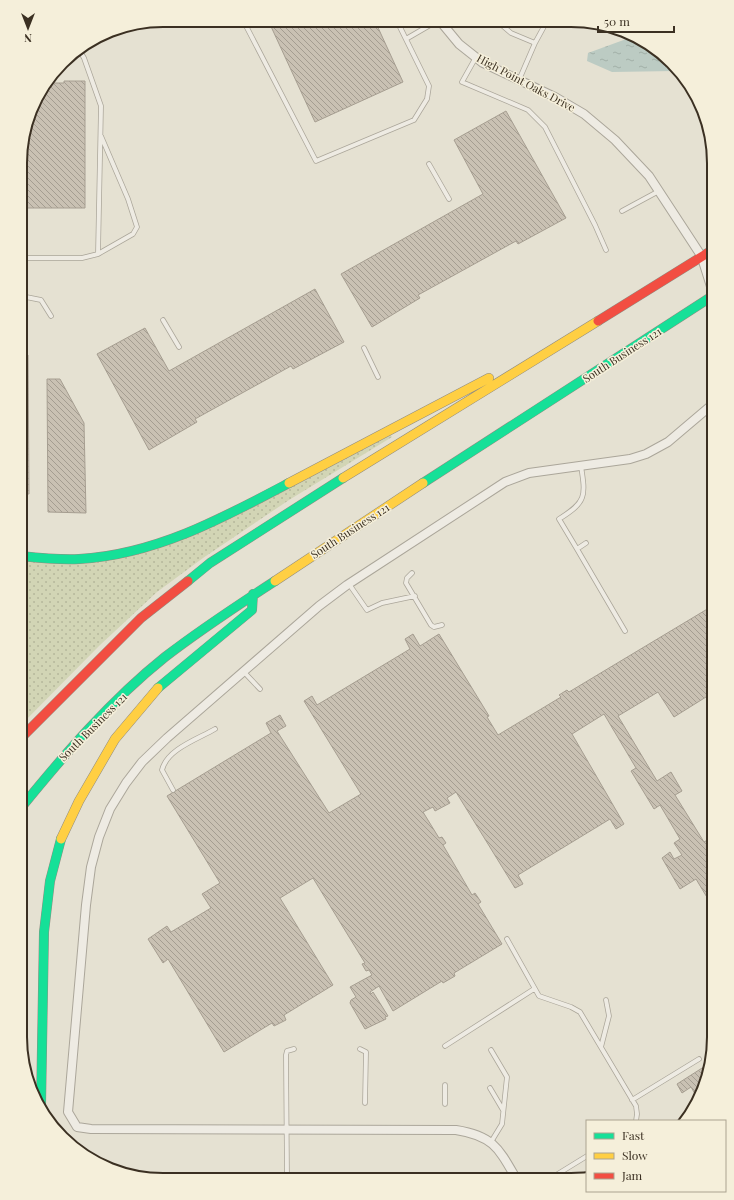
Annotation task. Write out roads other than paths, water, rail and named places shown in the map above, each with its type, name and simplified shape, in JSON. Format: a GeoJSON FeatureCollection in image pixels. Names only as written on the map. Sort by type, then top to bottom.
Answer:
{"type":"FeatureCollection","features":[{"type":"Feature","properties":{"kind":"main road"},"geometry":{"type":"LineString","coordinates":[[27,731],[141,618],[210,563],[338,481],[707,254]]}},
{"type":"Feature","properties":{"kind":"main road","name":"South Business 121"},"geometry":{"type":"LineString","coordinates":[[27,800],[66,752],[111,706],[164,658],[253,594],[707,300]]}},
{"type":"Feature","properties":{"kind":"main road"},"geometry":{"type":"LineString","coordinates":[[27,557],[44,559],[101,557],[148,547],[182,536],[246,505],[542,350],[561,338],[572,336]]}},
{"type":"Feature","properties":{"kind":"main road"},"geometry":{"type":"LineString","coordinates":[[41,1097],[44,932],[50,881],[60,841],[79,801],[115,739],[159,687],[252,610],[253,594]]}},
{"type":"Feature","properties":{"kind":"main road"},"geometry":{"type":"LineString","coordinates":[[35,1082],[35,1038],[42,1023]]}},
{"type":"Feature","properties":{"kind":"street","name":"High Point Oaks Drive"},"geometry":{"type":"LineString","coordinates":[[444,27],[459,44],[483,63],[518,81],[555,97],[584,114],[625,150],[649,176],[702,257],[707,262]]}},
{"type":"Feature","properties":{"kind":"street","name":"High Point Oaks Drive"},"geometry":{"type":"LineString","coordinates":[[702,257],[707,273]]}},
{"type":"Feature","properties":{"kind":"street"},"geometry":{"type":"LineString","coordinates":[[513,1173],[491,1142],[480,1135],[456,1130],[91,1129],[77,1127],[68,1112],[88,884],[94,852],[110,809],[126,783],[142,762],[295,625],[349,584],[505,482],[529,473],[630,459],[646,454],[675,437],[707,409]]}},
{"type":"Feature","properties":{"kind":"lane"},"geometry":{"type":"LineString","coordinates":[[247,27],[316,161],[414,120],[427,99],[429,86],[400,27]]}},
{"type":"Feature","properties":{"kind":"lane"},"geometry":{"type":"LineString","coordinates":[[406,39],[428,27]]}},
{"type":"Feature","properties":{"kind":"lane"},"geometry":{"type":"LineString","coordinates":[[505,27],[511,32],[535,43]]}},
{"type":"Feature","properties":{"kind":"lane"},"geometry":{"type":"LineString","coordinates":[[518,81],[544,27]]}},
{"type":"Feature","properties":{"kind":"lane"},"geometry":{"type":"LineString","coordinates":[[82,54],[101,106],[98,254]]}},
{"type":"Feature","properties":{"kind":"lane"},"geometry":{"type":"LineString","coordinates":[[476,57],[462,82],[528,110],[545,127],[595,225],[606,250]]}},
{"type":"Feature","properties":{"kind":"lane"},"geometry":{"type":"LineString","coordinates":[[27,258],[82,258],[98,254],[133,234],[137,227],[128,199],[100,134]]}},
{"type":"Feature","properties":{"kind":"lane"},"geometry":{"type":"LineString","coordinates":[[429,164],[449,199]]}},
{"type":"Feature","properties":{"kind":"lane"},"geometry":{"type":"LineString","coordinates":[[622,211],[659,191]]}},
{"type":"Feature","properties":{"kind":"lane"},"geometry":{"type":"LineString","coordinates":[[27,297],[41,300],[51,316]]}},
{"type":"Feature","properties":{"kind":"lane"},"geometry":{"type":"LineString","coordinates":[[163,320],[179,347]]}},
{"type":"Feature","properties":{"kind":"lane"},"geometry":{"type":"LineString","coordinates":[[364,348],[378,377]]}},
{"type":"Feature","properties":{"kind":"lane"},"geometry":{"type":"LineString","coordinates":[[581,466],[584,490],[580,505],[560,519],[625,631]]}},
{"type":"Feature","properties":{"kind":"lane"},"geometry":{"type":"LineString","coordinates":[[577,549],[586,543]]}},
{"type":"Feature","properties":{"kind":"lane"},"geometry":{"type":"LineString","coordinates":[[412,573],[406,580],[431,624],[434,627],[442,625]]}},
{"type":"Feature","properties":{"kind":"lane"},"geometry":{"type":"LineString","coordinates":[[349,584],[367,610],[382,604],[415,596]]}},
{"type":"Feature","properties":{"kind":"lane"},"geometry":{"type":"LineString","coordinates":[[243,671],[260,689]]}},
{"type":"Feature","properties":{"kind":"lane"},"geometry":{"type":"LineString","coordinates":[[173,790],[162,770],[166,760],[181,748],[215,728]]}},
{"type":"Feature","properties":{"kind":"lane"},"geometry":{"type":"LineString","coordinates":[[507,939],[539,996],[571,1007],[580,1012],[632,1100],[637,1110],[636,1120]]}},
{"type":"Feature","properties":{"kind":"lane"},"geometry":{"type":"LineString","coordinates":[[444,1046],[534,989]]}},
{"type":"Feature","properties":{"kind":"lane"},"geometry":{"type":"LineString","coordinates":[[601,1047],[609,1016],[606,1000]]}},
{"type":"Feature","properties":{"kind":"lane"},"geometry":{"type":"LineString","coordinates":[[286,1173],[286,1055],[287,1051],[294,1049]]}},
{"type":"Feature","properties":{"kind":"lane"},"geometry":{"type":"LineString","coordinates":[[360,1049],[366,1052],[365,1103]]}},
{"type":"Feature","properties":{"kind":"lane"},"geometry":{"type":"LineString","coordinates":[[491,1050],[507,1078],[504,1110],[500,1130],[491,1142]]}},
{"type":"Feature","properties":{"kind":"lane"},"geometry":{"type":"LineString","coordinates":[[632,1100],[699,1060]]}},
{"type":"Feature","properties":{"kind":"lane"},"geometry":{"type":"LineString","coordinates":[[445,1085],[445,1104]]}},
{"type":"Feature","properties":{"kind":"lane"},"geometry":{"type":"LineString","coordinates":[[490,1088],[504,1110]]}},
{"type":"Feature","properties":{"kind":"lane"},"geometry":{"type":"LineString","coordinates":[[559,1173],[586,1157]]}},
{"type":"Feature","properties":{"kind":"water"},"geometry":{"type":"Polygon","coordinates":[[[627,39],[654,55],[671,71],[612,72],[587,61],[588,53],[627,39]]]}}]}
